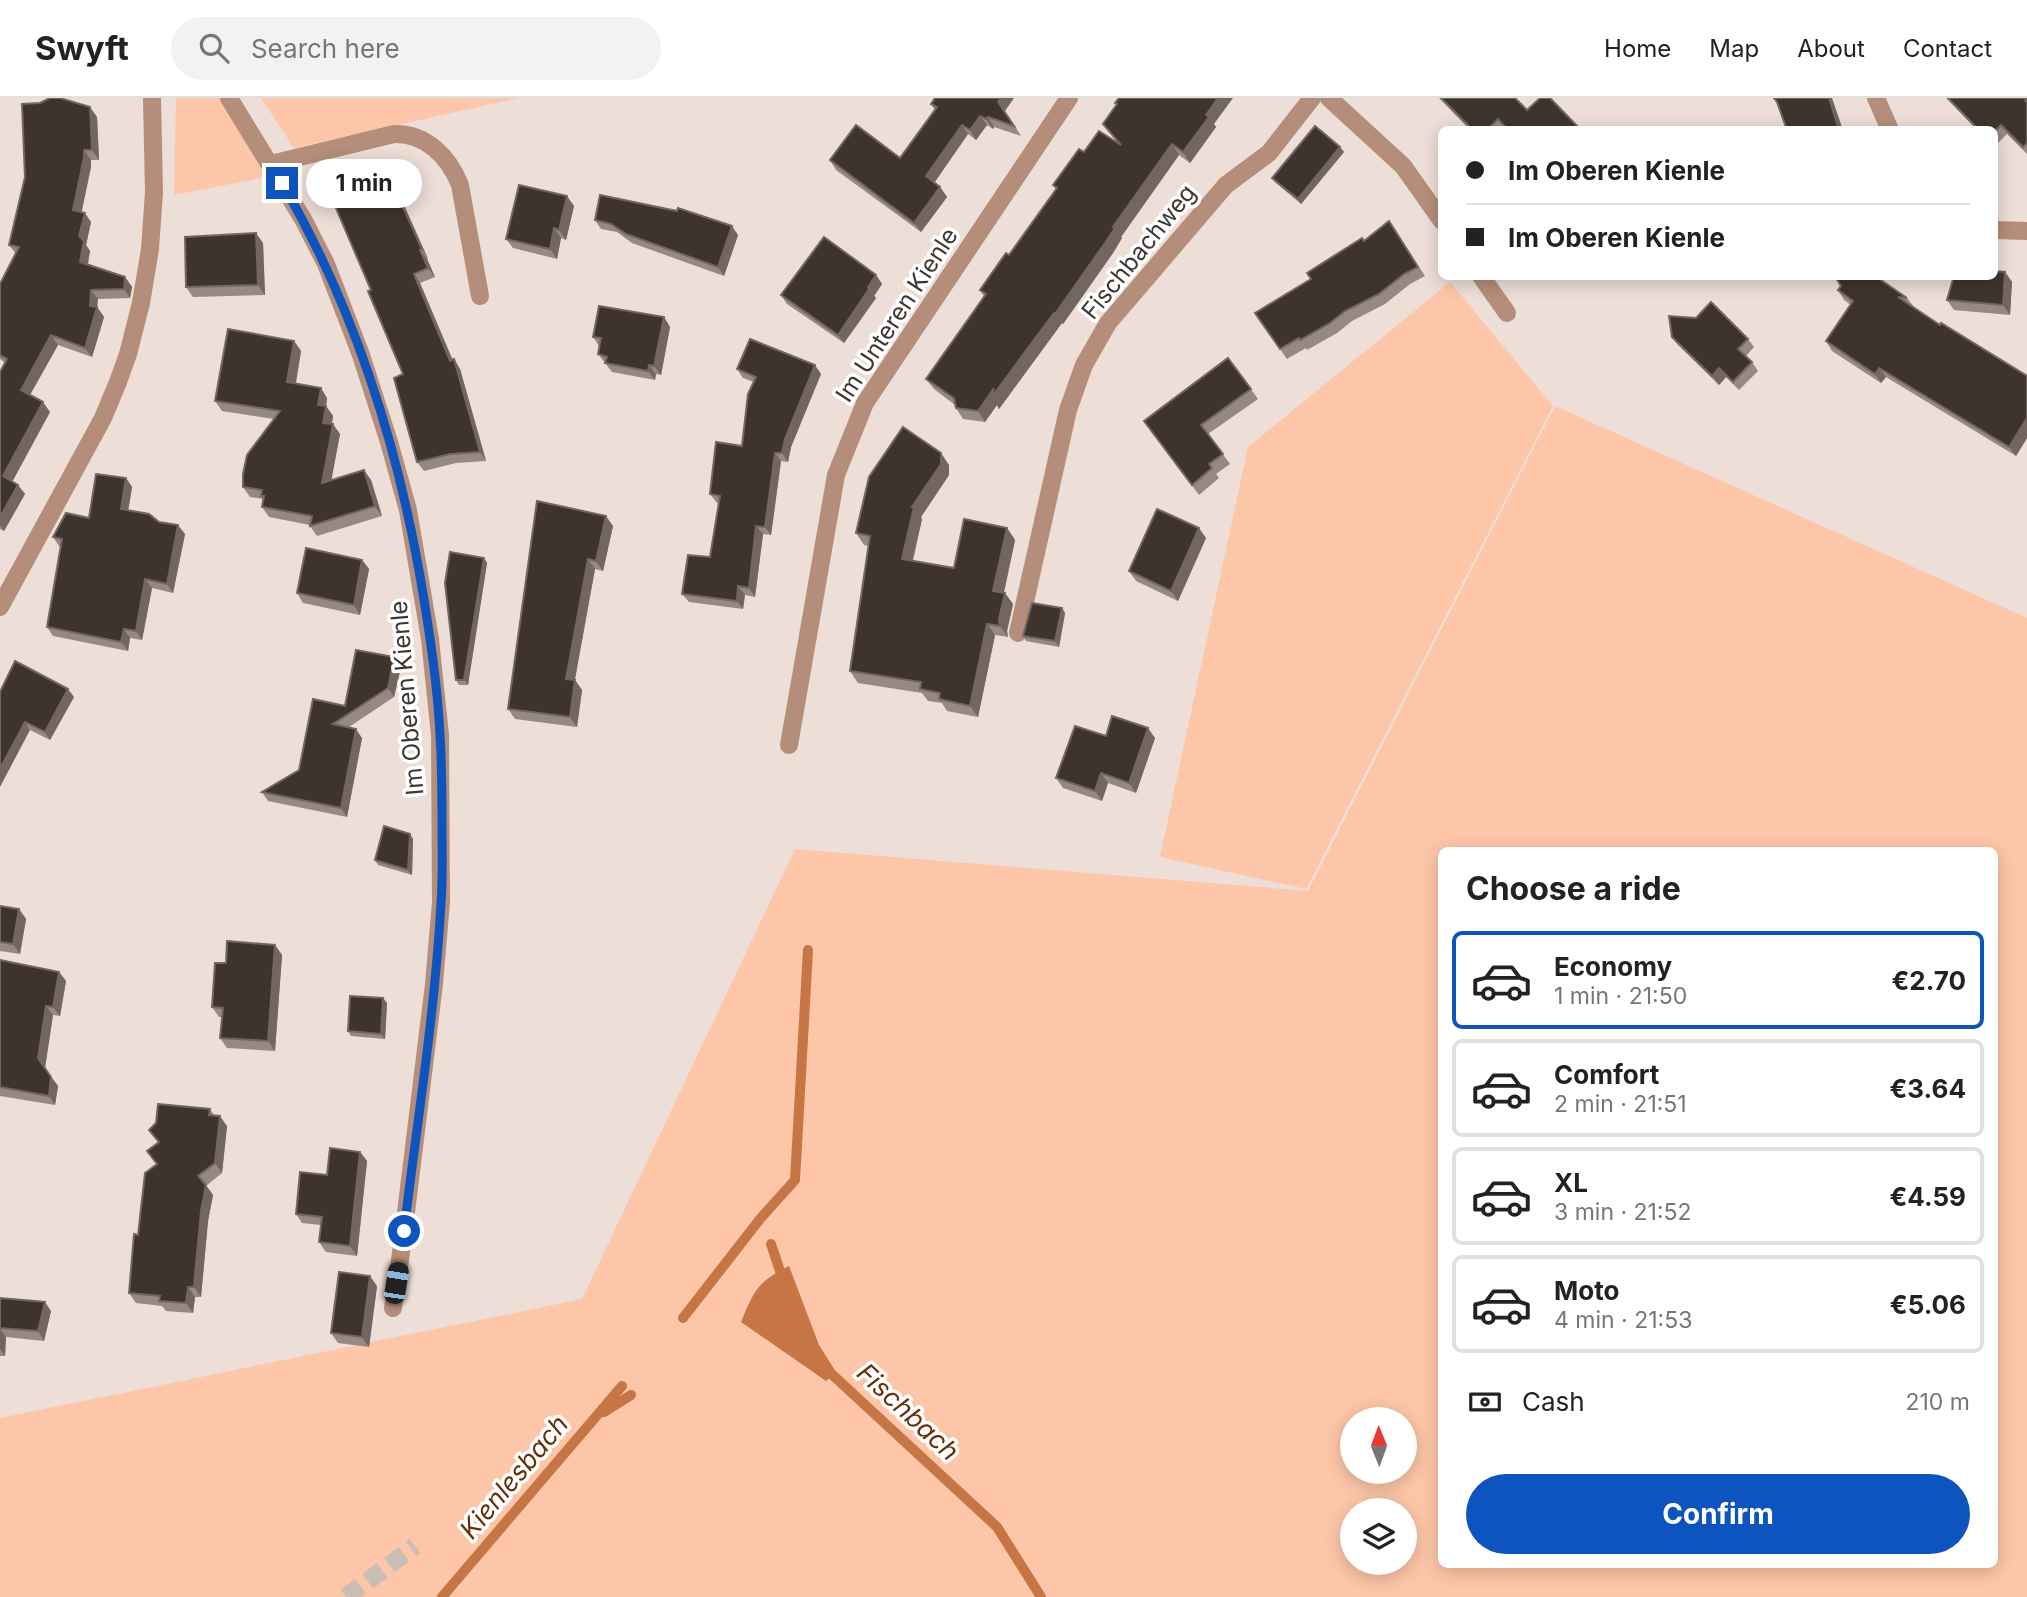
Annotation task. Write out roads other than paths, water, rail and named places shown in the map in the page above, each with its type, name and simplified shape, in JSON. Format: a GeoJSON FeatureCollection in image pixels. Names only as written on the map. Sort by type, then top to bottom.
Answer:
{"type":"FeatureCollection","features":[{"type":"Feature","properties":{"kind":"street"},"geometry":{"type":"LineString","coordinates":[[0,607],[103,418],[128,354],[141,303],[149,249],[154,192],[152,98]]}},
{"type":"Feature","properties":{"kind":"street","name":"Im Oberen Kienle"},"geometry":{"type":"LineString","coordinates":[[229,98],[303,219],[326,264],[361,355],[408,510],[430,639],[440,735],[441,902],[433,996],[393,1308]]}},
{"type":"Feature","properties":{"kind":"street","name":"Im Unteren Kienle"},"geometry":{"type":"LineString","coordinates":[[789,745],[836,475],[865,403],[1069,98]]}},
{"type":"Feature","properties":{"kind":"street","name":"Fischbachweg"},"geometry":{"type":"LineString","coordinates":[[1018,633],[1068,410],[1084,365],[1108,323],[1226,185],[1269,153],[1312,98]]}},
{"type":"Feature","properties":{"kind":"street"},"geometry":{"type":"LineString","coordinates":[[1329,98],[1403,166],[1438,215]]}},
{"type":"Feature","properties":{"kind":"street"},"geometry":{"type":"LineString","coordinates":[[1876,98],[1888,126]]}},
{"type":"Feature","properties":{"kind":"street"},"geometry":{"type":"LineString","coordinates":[[271,164],[394,134],[406,134],[425,141],[454,169],[460,185],[480,296]]}},
{"type":"Feature","properties":{"kind":"street"},"geometry":{"type":"LineString","coordinates":[[1998,230],[2027,231]]}},
{"type":"Feature","properties":{"kind":"street"},"geometry":{"type":"LineString","coordinates":[[1484,280],[1507,313]]}},
{"type":"Feature","properties":{"kind":"waterway","name":"Fischbach"},"geometry":{"type":"LineString","coordinates":[[683,1318],[760,1219],[795,1180],[808,950]]}},
{"type":"Feature","properties":{"kind":"waterway","name":"Fischbach"},"geometry":{"type":"LineString","coordinates":[[771,1244],[784,1283]]}},
{"type":"Feature","properties":{"kind":"waterway","name":"Fischbach"},"geometry":{"type":"LineString","coordinates":[[824,1367],[997,1527],[1041,1597]]}},
{"type":"Feature","properties":{"kind":"waterway","name":"Kienlesbach"},"geometry":{"type":"LineString","coordinates":[[442,1597],[622,1386]]}},
{"type":"Feature","properties":{"kind":"waterway"},"geometry":{"type":"LineString","coordinates":[[604,1412],[631,1395]]}},
{"type":"Feature","properties":{"kind":"tunnel"},"geometry":{"type":"LineString","coordinates":[[346,1597],[415,1546]]}}]}
